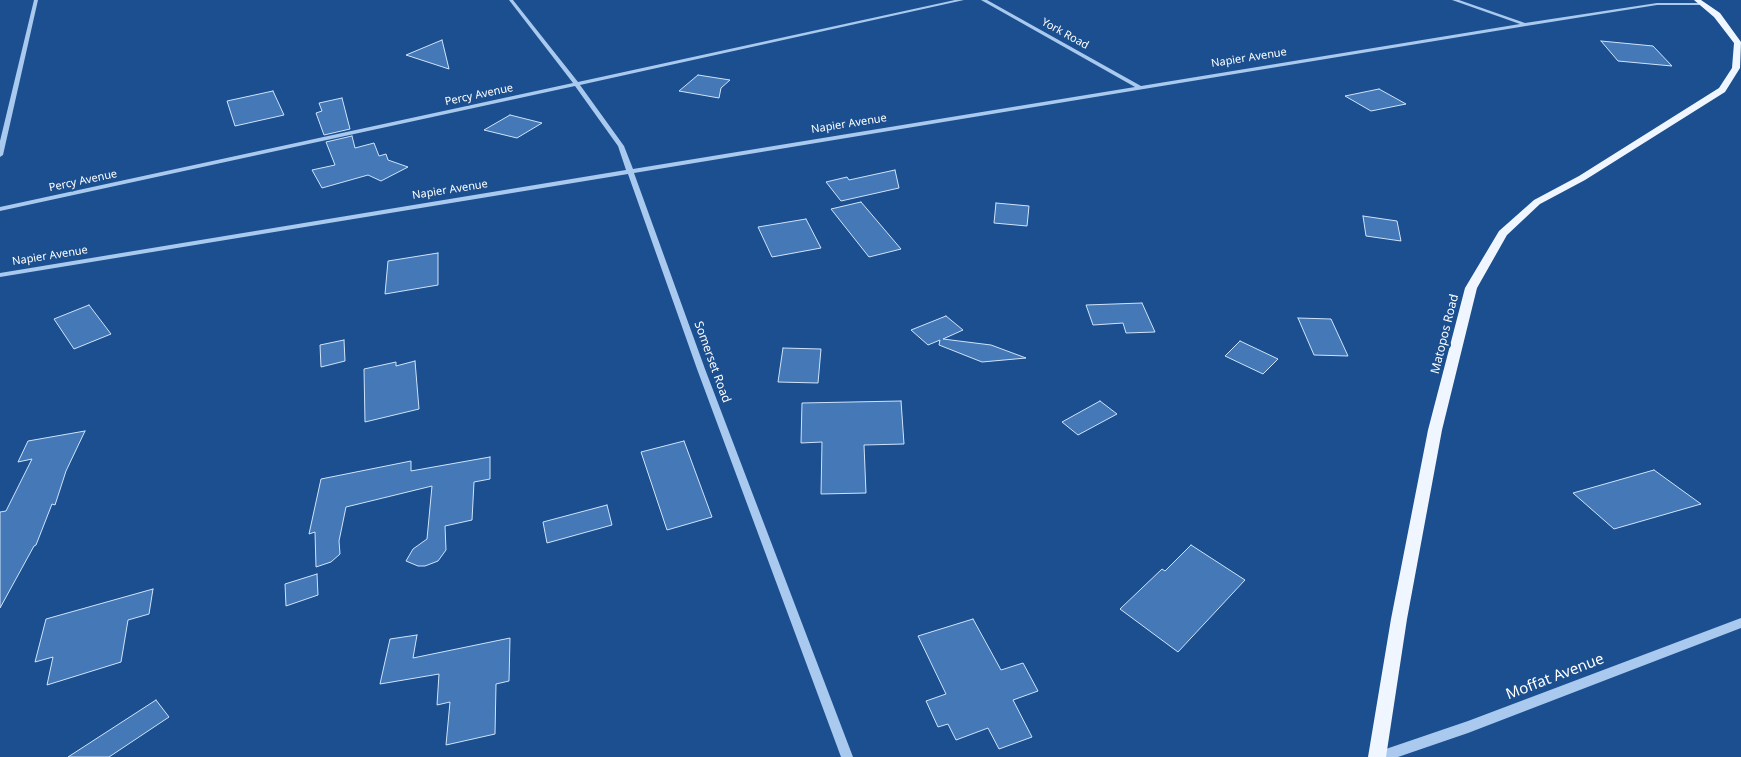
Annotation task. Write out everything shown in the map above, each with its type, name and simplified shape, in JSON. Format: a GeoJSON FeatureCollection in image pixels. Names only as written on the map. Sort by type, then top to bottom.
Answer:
{"type":"FeatureCollection","features":[{"type":"Feature","properties":{"kind":"main road","name":"Matopos Road"},"geometry":{"type":"LineString","coordinates":[[1379,757],[1399,619],[1435,430],[1471,288],[1503,233],[1537,202],[1582,178],[1722,90],[1736,68],[1740,44],[1717,15],[1700,2]]}},
{"type":"Feature","properties":{"kind":"main road"},"geometry":{"type":"LineString","coordinates":[[1717,15],[1736,24]]}},
{"type":"Feature","properties":{"kind":"street"},"geometry":{"type":"LineString","coordinates":[[0,155],[36,0]]}},
{"type":"Feature","properties":{"kind":"street","name":"Somerset Road"},"geometry":{"type":"LineString","coordinates":[[511,0],[577,84],[621,146],[627,159],[628,171],[848,757]]}},
{"type":"Feature","properties":{"kind":"street","name":"Percy Avenue"},"geometry":{"type":"LineString","coordinates":[[0,209],[962,0]]}},
{"type":"Feature","properties":{"kind":"street","name":"York Road"},"geometry":{"type":"LineString","coordinates":[[983,0],[1138,86]]}},
{"type":"Feature","properties":{"kind":"street"},"geometry":{"type":"LineString","coordinates":[[1454,0],[1526,24]]}},
{"type":"Feature","properties":{"kind":"street","name":"Napier Avenue"},"geometry":{"type":"LineString","coordinates":[[0,275],[1138,86],[1657,4],[1700,2]]}},
{"type":"Feature","properties":{"kind":"street","name":"Moffat Avenue"},"geometry":{"type":"LineString","coordinates":[[1379,757],[1468,728],[1741,623]]}},
{"type":"Feature","properties":{"kind":"building"},"geometry":{"type":"Polygon","coordinates":[[[442,40],[449,69],[406,55],[442,40]]]}},
{"type":"Feature","properties":{"kind":"building"},"geometry":{"type":"Polygon","coordinates":[[[1601,41],[1653,46],[1672,66],[1618,61],[1601,41]]]}},
{"type":"Feature","properties":{"kind":"building"},"geometry":{"type":"Polygon","coordinates":[[[698,75],[730,80],[721,88],[719,98],[679,91],[698,75]]]}},
{"type":"Feature","properties":{"kind":"building"},"geometry":{"type":"Polygon","coordinates":[[[1379,89],[1406,104],[1371,111],[1345,96],[1379,89]]]}},
{"type":"Feature","properties":{"kind":"building"},"geometry":{"type":"Polygon","coordinates":[[[273,91],[284,115],[235,126],[227,101],[273,91]]]}},
{"type":"Feature","properties":{"kind":"building"},"geometry":{"type":"Polygon","coordinates":[[[342,98],[350,129],[324,135],[316,113],[322,111],[319,103],[342,98]]]}},
{"type":"Feature","properties":{"kind":"building"},"geometry":{"type":"Polygon","coordinates":[[[510,115],[542,123],[517,138],[484,130],[510,115]]]}},
{"type":"Feature","properties":{"kind":"building"},"geometry":{"type":"Polygon","coordinates":[[[352,136],[355,148],[374,143],[379,156],[386,154],[388,160],[408,167],[381,181],[368,175],[322,188],[312,170],[335,165],[326,142],[352,136]]]}},
{"type":"Feature","properties":{"kind":"building"},"geometry":{"type":"Polygon","coordinates":[[[895,170],[899,188],[841,201],[826,182],[847,177],[849,180],[895,170]]]}},
{"type":"Feature","properties":{"kind":"building"},"geometry":{"type":"Polygon","coordinates":[[[861,202],[901,249],[869,257],[831,209],[861,202]]]}},
{"type":"Feature","properties":{"kind":"building"},"geometry":{"type":"Polygon","coordinates":[[[996,203],[1029,206],[1027,226],[994,223],[996,203]]]}},
{"type":"Feature","properties":{"kind":"building"},"geometry":{"type":"Polygon","coordinates":[[[1363,216],[1397,221],[1401,241],[1366,236],[1363,216]]]}},
{"type":"Feature","properties":{"kind":"building"},"geometry":{"type":"Polygon","coordinates":[[[806,219],[821,248],[772,257],[758,227],[806,219]]]}},
{"type":"Feature","properties":{"kind":"building"},"geometry":{"type":"Polygon","coordinates":[[[438,253],[438,285],[385,294],[388,261],[438,253]]]}},
{"type":"Feature","properties":{"kind":"building"},"geometry":{"type":"Polygon","coordinates":[[[1142,303],[1155,332],[1126,333],[1123,323],[1093,325],[1086,305],[1142,303]]]}},
{"type":"Feature","properties":{"kind":"building"},"geometry":{"type":"Polygon","coordinates":[[[89,305],[111,334],[74,349],[54,319],[89,305]]]}},
{"type":"Feature","properties":{"kind":"building"},"geometry":{"type":"Polygon","coordinates":[[[946,316],[963,330],[943,339],[991,345],[1026,358],[982,362],[939,345],[940,340],[928,345],[911,330],[946,316]]]}},
{"type":"Feature","properties":{"kind":"building"},"geometry":{"type":"Polygon","coordinates":[[[1298,318],[1331,319],[1348,356],[1314,355],[1298,318]]]}},
{"type":"Feature","properties":{"kind":"building"},"geometry":{"type":"Polygon","coordinates":[[[344,340],[345,361],[321,367],[320,345],[344,340]]]}},
{"type":"Feature","properties":{"kind":"building"},"geometry":{"type":"Polygon","coordinates":[[[1240,341],[1278,359],[1263,374],[1225,356],[1240,341]]]}},
{"type":"Feature","properties":{"kind":"building"},"geometry":{"type":"Polygon","coordinates":[[[783,348],[821,349],[818,383],[778,382],[783,348]]]}},
{"type":"Feature","properties":{"kind":"building"},"geometry":{"type":"Polygon","coordinates":[[[415,361],[419,409],[365,422],[364,369],[396,362],[396,366],[415,361]]]}},
{"type":"Feature","properties":{"kind":"building"},"geometry":{"type":"Polygon","coordinates":[[[901,401],[904,444],[864,445],[866,493],[821,494],[822,442],[801,443],[802,403],[901,401]]]}},
{"type":"Feature","properties":{"kind":"building"},"geometry":{"type":"Polygon","coordinates":[[[1100,401],[1117,414],[1078,435],[1062,422],[1100,401]]]}},
{"type":"Feature","properties":{"kind":"building"},"geometry":{"type":"Polygon","coordinates":[[[85,431],[66,471],[55,505],[52,504],[36,545],[0,608],[0,512],[6,511],[32,459],[18,462],[28,441],[85,431]]]}},
{"type":"Feature","properties":{"kind":"building"},"geometry":{"type":"Polygon","coordinates":[[[684,441],[712,517],[667,530],[641,452],[684,441]]]}},
{"type":"Feature","properties":{"kind":"building"},"geometry":{"type":"Polygon","coordinates":[[[490,457],[490,479],[474,482],[472,520],[445,526],[446,550],[438,561],[425,566],[418,566],[406,561],[413,549],[427,539],[432,486],[346,507],[339,541],[340,554],[331,562],[316,567],[315,532],[309,534],[321,479],[411,461],[411,471],[490,457]]]}},
{"type":"Feature","properties":{"kind":"building"},"geometry":{"type":"Polygon","coordinates":[[[1654,470],[1701,504],[1614,529],[1573,493],[1654,470]]]}},
{"type":"Feature","properties":{"kind":"building"},"geometry":{"type":"Polygon","coordinates":[[[607,505],[612,525],[547,543],[543,522],[607,505]]]}},
{"type":"Feature","properties":{"kind":"building"},"geometry":{"type":"Polygon","coordinates":[[[1191,545],[1245,580],[1178,652],[1120,609],[1162,569],[1165,571],[1191,545]]]}},
{"type":"Feature","properties":{"kind":"building"},"geometry":{"type":"Polygon","coordinates":[[[317,574],[318,595],[286,606],[285,584],[317,574]]]}},
{"type":"Feature","properties":{"kind":"building"},"geometry":{"type":"Polygon","coordinates":[[[153,589],[149,614],[128,620],[121,662],[47,685],[53,657],[35,662],[46,619],[153,589]]]}},
{"type":"Feature","properties":{"kind":"building"},"geometry":{"type":"Polygon","coordinates":[[[973,619],[1001,670],[1023,663],[1038,691],[1013,700],[1032,737],[999,749],[988,728],[956,740],[948,724],[938,727],[926,701],[946,694],[918,636],[973,619]]]}},
{"type":"Feature","properties":{"kind":"building"},"geometry":{"type":"Polygon","coordinates":[[[417,635],[413,658],[510,638],[509,681],[496,684],[495,734],[446,745],[450,702],[437,705],[439,674],[380,684],[390,639],[417,635]]]}},
{"type":"Feature","properties":{"kind":"building"},"geometry":{"type":"Polygon","coordinates":[[[156,700],[169,717],[109,757],[68,757],[156,700]]]}}]}
